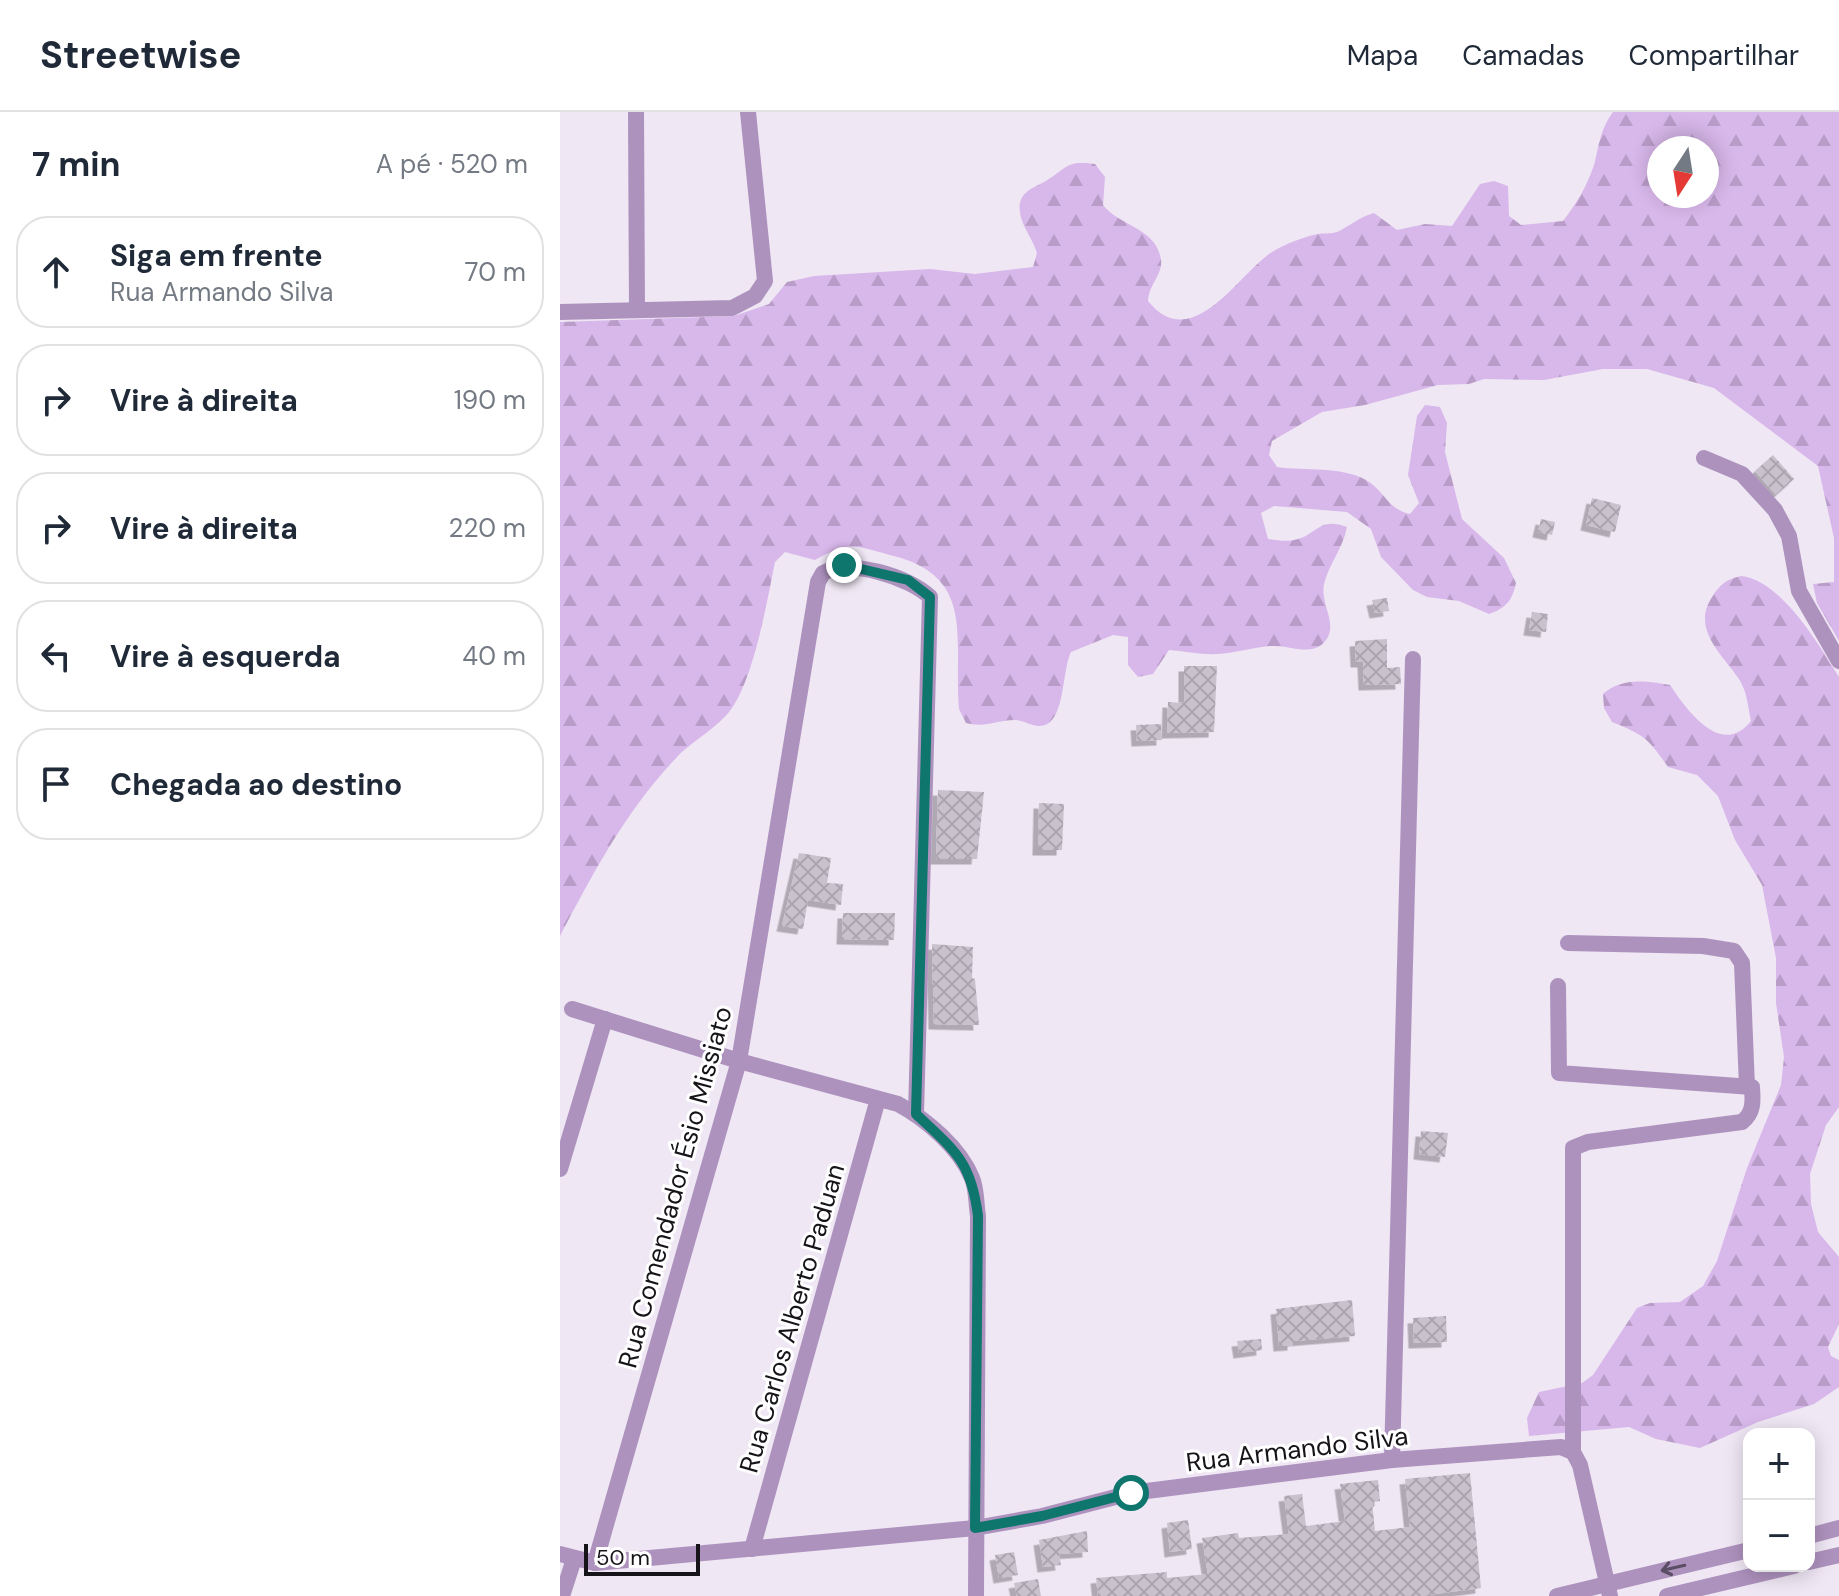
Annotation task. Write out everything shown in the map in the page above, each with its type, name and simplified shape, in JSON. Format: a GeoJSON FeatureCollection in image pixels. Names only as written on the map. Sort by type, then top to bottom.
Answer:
{"type":"FeatureCollection","features":[{"type":"Feature","properties":{"kind":"street"},"geometry":{"type":"LineString","coordinates":[[636,112],[637,309]]}},
{"type":"Feature","properties":{"kind":"street"},"geometry":{"type":"LineString","coordinates":[[560,312],[732,308],[755,296],[765,281],[748,112]]}},
{"type":"Feature","properties":{"kind":"street"},"geometry":{"type":"LineString","coordinates":[[1704,458],[1742,474],[1775,510],[1789,536],[1799,591],[1839,661]]}},
{"type":"Feature","properties":{"kind":"street","name":"Rua Comendador Ésio Missiato"},"geometry":{"type":"LineString","coordinates":[[595,1563],[739,1061],[818,582],[832,567],[844,565],[908,580],[930,597],[916,1114]]}},
{"type":"Feature","properties":{"kind":"street"},"geometry":{"type":"LineString","coordinates":[[1392,1460],[1413,659]]}},
{"type":"Feature","properties":{"kind":"street"},"geometry":{"type":"LineString","coordinates":[[1568,943],[1703,946],[1734,951],[1742,963],[1747,1087]]}},
{"type":"Feature","properties":{"kind":"street"},"geometry":{"type":"LineString","coordinates":[[1558,986],[1559,1073],[1752,1087],[1753,1102],[1749,1116],[1742,1122],[1588,1142],[1573,1148],[1573,1452],[1580,1465],[1608,1590]]}},
{"type":"Feature","properties":{"kind":"street"},"geometry":{"type":"LineString","coordinates":[[572,1009],[739,1061],[898,1104],[916,1114],[964,1161],[973,1181],[978,1216],[976,1596]]}},
{"type":"Feature","properties":{"kind":"street"},"geometry":{"type":"LineString","coordinates":[[560,1169],[605,1019]]}},
{"type":"Feature","properties":{"kind":"street","name":"Rua Carlos Alberto Paduan"},"geometry":{"type":"LineString","coordinates":[[752,1549],[878,1099]]}},
{"type":"Feature","properties":{"kind":"street","name":"Rua Armando Silva"},"geometry":{"type":"LineString","coordinates":[[567,1557],[595,1563],[975,1528],[1042,1516],[1131,1493],[1392,1460],[1561,1447],[1573,1452]]}},
{"type":"Feature","properties":{"kind":"street"},"geometry":{"type":"LineString","coordinates":[[1815,1534],[1839,1528]]}},
{"type":"Feature","properties":{"kind":"street"},"geometry":{"type":"LineString","coordinates":[[1557,1596],[1608,1590],[1743,1552]]}},
{"type":"Feature","properties":{"kind":"street"},"geometry":{"type":"LineString","coordinates":[[1815,1561],[1839,1555]]}},
{"type":"Feature","properties":{"kind":"street"},"geometry":{"type":"LineString","coordinates":[[562,1596],[567,1557]]}},
{"type":"Feature","properties":{"kind":"street"},"geometry":{"type":"LineString","coordinates":[[1667,1596],[1769,1572]]}},
{"type":"Feature","properties":{"kind":"green space"},"geometry":{"type":"Polygon","coordinates":[[[1613,112],[1839,112],[1839,641],[1817,603],[1813,584],[1834,582],[1834,538],[1818,466],[1714,388],[1647,369],[1603,369],[1544,380],[1484,379],[1469,384],[1438,385],[1365,405],[1322,412],[1272,441],[1269,455],[1277,467],[1334,471],[1366,480],[1396,508],[1410,514],[1419,503],[1408,475],[1417,416],[1425,405],[1440,407],[1447,423],[1445,452],[1462,519],[1504,558],[1516,583],[1510,599],[1500,609],[1489,614],[1459,601],[1427,597],[1413,590],[1381,557],[1371,529],[1347,512],[1274,506],[1261,513],[1268,539],[1294,540],[1330,524],[1347,527],[1324,584],[1330,631],[1323,644],[1310,649],[1272,646],[1217,654],[1169,650],[1153,674],[1138,677],[1128,665],[1128,637],[1113,635],[1071,652],[1058,708],[1048,724],[1036,726],[1015,720],[973,724],[966,723],[959,709],[955,614],[949,594],[937,578],[918,565],[858,547],[844,547],[815,560],[785,552],[775,562],[753,658],[732,708],[720,722],[677,757],[642,798],[598,865],[560,936],[560,322],[734,316],[769,304],[787,282],[814,276],[930,269],[975,274],[1033,267],[1037,253],[1021,218],[1023,196],[1077,163],[1095,164],[1105,177],[1103,205],[1145,234],[1158,249],[1161,265],[1148,301],[1165,316],[1181,320],[1198,315],[1214,305],[1277,249],[1306,237],[1337,232],[1374,213],[1397,230],[1425,224],[1452,226],[1480,184],[1494,181],[1508,186],[1509,216],[1521,225],[1563,221],[1588,180],[1603,131],[1613,112]]]}},
{"type":"Feature","properties":{"kind":"green space"},"geometry":{"type":"Polygon","coordinates":[[[1741,576],[1756,580],[1784,601],[1810,632],[1839,677],[1839,1107],[1826,1125],[1810,1174],[1811,1204],[1818,1232],[1839,1257],[1839,1324],[1828,1347],[1831,1356],[1839,1360],[1839,1387],[1814,1404],[1758,1422],[1700,1448],[1656,1439],[1629,1427],[1529,1436],[1527,1418],[1539,1392],[1582,1383],[1593,1375],[1637,1308],[1650,1303],[1680,1302],[1703,1286],[1717,1261],[1747,1168],[1781,1085],[1784,1057],[1776,1003],[1776,958],[1762,885],[1735,840],[1718,796],[1697,775],[1668,767],[1650,743],[1639,734],[1612,722],[1604,708],[1603,694],[1610,689],[1626,683],[1652,682],[1670,685],[1696,718],[1717,733],[1729,735],[1740,731],[1751,721],[1742,684],[1711,641],[1705,620],[1712,597],[1728,581],[1741,576]]]}},
{"type":"Feature","properties":{"kind":"building"},"geometry":{"type":"Polygon","coordinates":[[[1773,455],[1794,479],[1776,495],[1755,471],[1773,455]]]}},
{"type":"Feature","properties":{"kind":"building"},"geometry":{"type":"Polygon","coordinates":[[[1592,498],[1621,505],[1615,532],[1586,525],[1592,498]]]}},
{"type":"Feature","properties":{"kind":"building"},"geometry":{"type":"Polygon","coordinates":[[[1541,519],[1555,522],[1552,535],[1538,532],[1541,519]]]}},
{"type":"Feature","properties":{"kind":"building"},"geometry":{"type":"Polygon","coordinates":[[[1387,598],[1389,611],[1375,613],[1372,600],[1387,598]]]}},
{"type":"Feature","properties":{"kind":"building"},"geometry":{"type":"Polygon","coordinates":[[[1532,612],[1548,614],[1546,632],[1529,630],[1532,612]]]}},
{"type":"Feature","properties":{"kind":"building"},"geometry":{"type":"Polygon","coordinates":[[[1387,639],[1387,668],[1400,667],[1401,684],[1364,685],[1363,662],[1356,662],[1355,641],[1387,639]]]}},
{"type":"Feature","properties":{"kind":"building"},"geometry":{"type":"Polygon","coordinates":[[[1184,666],[1217,666],[1214,732],[1167,733],[1168,702],[1184,703],[1184,666]]]}},
{"type":"Feature","properties":{"kind":"building"},"geometry":{"type":"Polygon","coordinates":[[[1161,724],[1162,740],[1137,741],[1136,725],[1161,724]]]}},
{"type":"Feature","properties":{"kind":"building"},"geometry":{"type":"Polygon","coordinates":[[[938,790],[984,792],[977,859],[936,859],[938,790]]]}},
{"type":"Feature","properties":{"kind":"building"},"geometry":{"type":"Polygon","coordinates":[[[1039,803],[1064,804],[1062,850],[1038,850],[1039,803]]]}},
{"type":"Feature","properties":{"kind":"building"},"geometry":{"type":"Polygon","coordinates":[[[799,853],[831,858],[827,883],[843,884],[841,905],[808,900],[803,929],[782,926],[799,853]]]}},
{"type":"Feature","properties":{"kind":"building"},"geometry":{"type":"Polygon","coordinates":[[[843,913],[895,913],[894,940],[842,939],[843,913]]]}},
{"type":"Feature","properties":{"kind":"building"},"geometry":{"type":"Polygon","coordinates":[[[932,944],[973,947],[972,978],[975,979],[979,1025],[934,1024],[932,944]]]}},
{"type":"Feature","properties":{"kind":"building"},"geometry":{"type":"Polygon","coordinates":[[[1421,1131],[1448,1133],[1445,1157],[1419,1154],[1421,1131]]]}},
{"type":"Feature","properties":{"kind":"building"},"geometry":{"type":"Polygon","coordinates":[[[1352,1300],[1355,1336],[1293,1341],[1293,1345],[1279,1346],[1276,1309],[1352,1300]]]}},
{"type":"Feature","properties":{"kind":"building"},"geometry":{"type":"Polygon","coordinates":[[[1446,1316],[1447,1342],[1414,1343],[1413,1318],[1446,1316]]]}},
{"type":"Feature","properties":{"kind":"building"},"geometry":{"type":"Polygon","coordinates":[[[1261,1339],[1262,1350],[1239,1353],[1237,1341],[1261,1339]]]}},
{"type":"Feature","properties":{"kind":"building"},"geometry":{"type":"Polygon","coordinates":[[[1470,1473],[1481,1588],[1419,1596],[1098,1596],[1096,1578],[1167,1572],[1167,1578],[1208,1574],[1202,1538],[1238,1533],[1239,1538],[1289,1534],[1284,1496],[1302,1494],[1306,1526],[1345,1521],[1340,1484],[1378,1480],[1380,1501],[1372,1502],[1375,1531],[1410,1527],[1405,1479],[1470,1473]]]}},
{"type":"Feature","properties":{"kind":"building"},"geometry":{"type":"Polygon","coordinates":[[[1188,1520],[1192,1549],[1170,1552],[1167,1523],[1188,1520]]]}},
{"type":"Feature","properties":{"kind":"building"},"geometry":{"type":"Polygon","coordinates":[[[1087,1531],[1088,1552],[1059,1554],[1061,1565],[1043,1567],[1039,1540],[1087,1531]]]}},
{"type":"Feature","properties":{"kind":"building"},"geometry":{"type":"Polygon","coordinates":[[[1014,1552],[1018,1575],[999,1578],[995,1555],[1014,1552]]]}},
{"type":"Feature","properties":{"kind":"building"},"geometry":{"type":"Polygon","coordinates":[[[1038,1579],[1041,1596],[1017,1596],[1014,1583],[1038,1579]]]}},
{"type":"Feature","properties":{"kind":"route"},"geometry":{"type":"LineString","coordinates":[[844,565],[908,580],[930,597],[916,1114],[964,1161],[973,1181],[978,1216],[975,1528],[1042,1516],[1131,1493]]}}]}
